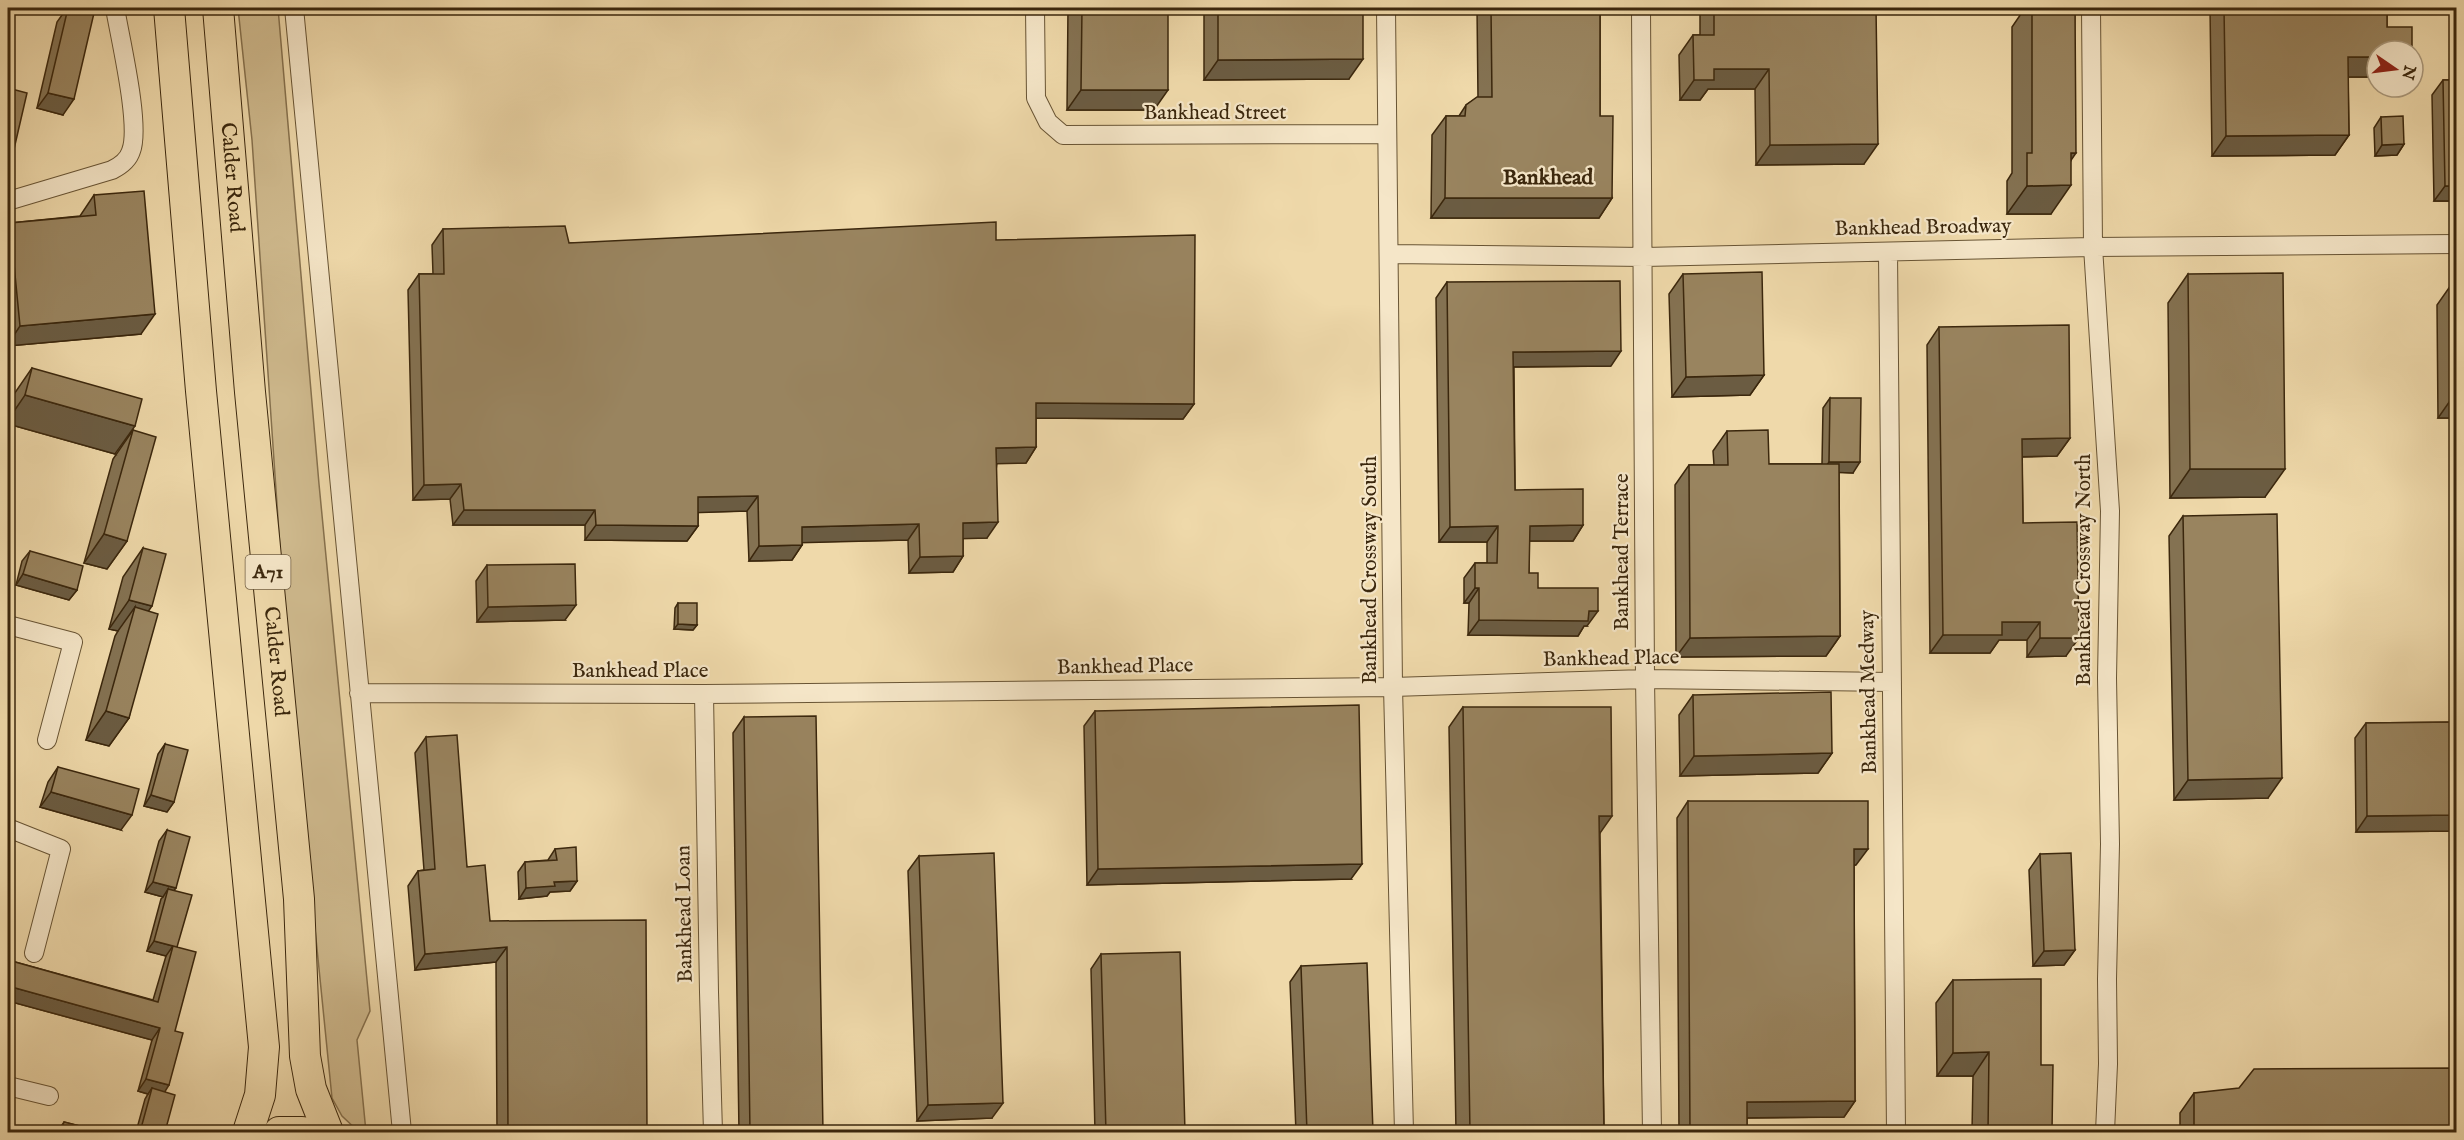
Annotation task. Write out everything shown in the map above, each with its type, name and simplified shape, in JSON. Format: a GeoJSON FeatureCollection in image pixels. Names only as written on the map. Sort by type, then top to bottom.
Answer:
{"type":"FeatureCollection","features":[{"type":"Feature","properties":{"kind":"main road","name":"A71"},"geometry":{"type":"LineString","coordinates":[[169,8],[201,391],[264,1047],[260,1095],[248,1132]]}},
{"type":"Feature","properties":{"kind":"main road","name":"Calder Road"},"geometry":{"type":"LineString","coordinates":[[218,8],[251,404],[299,899],[305,1056],[311,1089],[328,1132]]}},
{"type":"Feature","properties":{"kind":"main road"},"geometry":{"type":"LineString","coordinates":[[279,1132],[302,1132]]}},
{"type":"Feature","properties":{"kind":"street"},"geometry":{"type":"LineString","coordinates":[[8,201],[111,170],[123,164],[131,152],[134,134],[133,116],[116,8]]}},
{"type":"Feature","properties":{"kind":"street"},"geometry":{"type":"LineString","coordinates":[[294,8],[402,1132]]}},
{"type":"Feature","properties":{"kind":"street","name":"Bankhead Street"},"geometry":{"type":"LineString","coordinates":[[1035,8],[1036,98],[1048,122],[1063,135],[1387,134]]}},
{"type":"Feature","properties":{"kind":"street","name":"Bankhead Crossway South"},"geometry":{"type":"LineString","coordinates":[[1386,8],[1394,687],[1404,1132]]}},
{"type":"Feature","properties":{"kind":"street","name":"Bankhead Terrace"},"geometry":{"type":"LineString","coordinates":[[1641,8],[1645,680],[1652,1132]]}},
{"type":"Feature","properties":{"kind":"street","name":"Bankhead Crossway North"},"geometry":{"type":"LineString","coordinates":[[2091,8],[2093,247],[2110,511],[2107,678],[2110,844],[2108,1064],[2104,1132]]}},
{"type":"Feature","properties":{"kind":"street","name":"Bankhead Broadway"},"geometry":{"type":"LineString","coordinates":[[1390,254],[1644,257],[2093,247],[2457,244]]}},
{"type":"Feature","properties":{"kind":"street","name":"Bankhead Medway"},"geometry":{"type":"LineString","coordinates":[[1888,252],[1896,1132]]}},
{"type":"Feature","properties":{"kind":"street"},"geometry":{"type":"LineString","coordinates":[[8,625],[73,642],[47,741]]}},
{"type":"Feature","properties":{"kind":"street","name":"Bankhead Place"},"geometry":{"type":"LineString","coordinates":[[359,693],[704,694],[1394,687],[1645,680],[1892,682]]}},
{"type":"Feature","properties":{"kind":"street","name":"Bankhead Loan"},"geometry":{"type":"LineString","coordinates":[[704,694],[708,992],[713,1132]]}},
{"type":"Feature","properties":{"kind":"street"},"geometry":{"type":"LineString","coordinates":[[8,828],[61,849],[34,953]]}},
{"type":"Feature","properties":{"kind":"street"},"geometry":{"type":"LineString","coordinates":[[8,1086],[49,1096]]}},
{"type":"Feature","properties":{"kind":"shaded area"},"geometry":{"type":"Polygon","coordinates":[[[238,8],[278,8],[319,484],[370,1011],[357,1040],[366,1132],[359,1132],[342,1116],[332,1098],[287,650],[252,140],[238,8]]]}},
{"type":"Feature","properties":{"kind":"building"},"geometry":{"type":"Polygon","coordinates":[[[68,8],[94,13],[74,99],[48,93],[68,8]]]}},
{"type":"Feature","properties":{"kind":"building"},"geometry":{"type":"Polygon","coordinates":[[[1082,8],[1168,8],[1168,90],[1081,90],[1082,8]]]}},
{"type":"Feature","properties":{"kind":"building"},"geometry":{"type":"Polygon","coordinates":[[[1218,8],[1363,8],[1363,59],[1218,60],[1218,8]]]}},
{"type":"Feature","properties":{"kind":"building"},"geometry":{"type":"Polygon","coordinates":[[[1491,8],[1600,8],[1600,116],[1613,116],[1612,198],[1445,198],[1446,116],[1465,116],[1466,105],[1477,97],[1492,97],[1491,8]]]}},
{"type":"Feature","properties":{"kind":"building"},"geometry":{"type":"Polygon","coordinates":[[[1714,8],[1876,8],[1878,144],[1770,145],[1769,69],[1714,69],[1714,80],[1694,80],[1693,35],[1714,35],[1714,8]]]}},
{"type":"Feature","properties":{"kind":"building"},"geometry":{"type":"Polygon","coordinates":[[[2032,8],[2075,8],[2076,153],[2071,153],[2071,185],[2027,186],[2027,153],[2032,153],[2032,8]]]}},
{"type":"Feature","properties":{"kind":"building"},"geometry":{"type":"Polygon","coordinates":[[[2224,8],[2387,8],[2387,27],[2412,27],[2412,39],[2365,39],[2365,57],[2348,57],[2349,135],[2226,136],[2224,8]]]}},
{"type":"Feature","properties":{"kind":"building"},"geometry":{"type":"Polygon","coordinates":[[[2443,80],[2457,80],[2457,186],[2445,186],[2443,80]]]}},
{"type":"Feature","properties":{"kind":"building"},"geometry":{"type":"Polygon","coordinates":[[[8,88],[27,93],[8,175],[8,88]]]}},
{"type":"Feature","properties":{"kind":"building"},"geometry":{"type":"Polygon","coordinates":[[[2403,116],[2404,144],[2382,145],[2381,117],[2403,116]]]}},
{"type":"Feature","properties":{"kind":"building"},"geometry":{"type":"Polygon","coordinates":[[[144,191],[155,314],[20,326],[10,223],[96,215],[94,195],[144,191]]]}},
{"type":"Feature","properties":{"kind":"building"},"geometry":{"type":"Polygon","coordinates":[[[996,222],[996,240],[1195,235],[1194,404],[1036,403],[1036,447],[996,448],[998,522],[963,523],[963,556],[920,557],[919,524],[802,527],[802,545],[759,546],[758,496],[698,497],[698,526],[596,525],[595,510],[464,510],[461,484],[424,485],[419,274],[444,274],[443,229],[565,226],[569,243],[996,222]]]}},
{"type":"Feature","properties":{"kind":"building"},"geometry":{"type":"Polygon","coordinates":[[[1762,272],[1764,375],[1686,377],[1683,274],[1762,272]]]}},
{"type":"Feature","properties":{"kind":"building"},"geometry":{"type":"Polygon","coordinates":[[[2283,273],[2285,469],[2190,469],[2188,274],[2283,273]]]}},
{"type":"Feature","properties":{"kind":"building"},"geometry":{"type":"Polygon","coordinates":[[[1620,281],[1621,351],[1513,352],[1515,490],[1583,489],[1583,525],[1530,526],[1529,573],[1538,573],[1538,588],[1598,588],[1598,611],[1589,611],[1588,621],[1479,620],[1479,588],[1475,588],[1475,563],[1497,563],[1498,526],[1450,527],[1447,282],[1620,281]]]}},
{"type":"Feature","properties":{"kind":"building"},"geometry":{"type":"Polygon","coordinates":[[[2451,285],[2457,285],[2457,398],[2452,398],[2451,285]]]}},
{"type":"Feature","properties":{"kind":"building"},"geometry":{"type":"Polygon","coordinates":[[[2069,325],[2070,438],[2022,439],[2023,523],[2077,522],[2079,638],[2040,638],[2040,622],[2002,622],[2002,635],[1943,635],[1939,327],[2069,325]]]}},
{"type":"Feature","properties":{"kind":"building"},"geometry":{"type":"Polygon","coordinates":[[[32,368],[142,399],[135,426],[25,395],[32,368]]]}},
{"type":"Feature","properties":{"kind":"building"},"geometry":{"type":"Polygon","coordinates":[[[1830,398],[1861,398],[1860,462],[1829,462],[1830,398]]]}},
{"type":"Feature","properties":{"kind":"building"},"geometry":{"type":"Polygon","coordinates":[[[133,430],[156,437],[127,541],[104,534],[133,430]]]}},
{"type":"Feature","properties":{"kind":"building"},"geometry":{"type":"Polygon","coordinates":[[[1768,430],[1769,464],[1839,464],[1840,636],[1690,638],[1689,465],[1728,465],[1727,431],[1768,430]]]}},
{"type":"Feature","properties":{"kind":"building"},"geometry":{"type":"Polygon","coordinates":[[[2277,514],[2282,778],[2188,780],[2183,516],[2277,514]]]}},
{"type":"Feature","properties":{"kind":"building"},"geometry":{"type":"Polygon","coordinates":[[[143,548],[166,554],[152,606],[129,600],[143,548]]]}},
{"type":"Feature","properties":{"kind":"building"},"geometry":{"type":"Polygon","coordinates":[[[30,551],[83,566],[77,590],[23,574],[30,551]]]}},
{"type":"Feature","properties":{"kind":"building"},"geometry":{"type":"Polygon","coordinates":[[[575,564],[576,605],[488,607],[487,565],[575,564]]]}},
{"type":"Feature","properties":{"kind":"building"},"geometry":{"type":"Polygon","coordinates":[[[678,603],[697,603],[697,625],[678,624],[678,603]]]}},
{"type":"Feature","properties":{"kind":"building"},"geometry":{"type":"Polygon","coordinates":[[[135,607],[158,614],[129,718],[106,711],[135,607]]]}},
{"type":"Feature","properties":{"kind":"building"},"geometry":{"type":"Polygon","coordinates":[[[1831,692],[1832,753],[1694,756],[1693,695],[1831,692]]]}},
{"type":"Feature","properties":{"kind":"building"},"geometry":{"type":"Polygon","coordinates":[[[1359,705],[1362,864],[1098,869],[1095,711],[1359,705]]]}},
{"type":"Feature","properties":{"kind":"building"},"geometry":{"type":"Polygon","coordinates":[[[1463,707],[1611,707],[1612,816],[1599,816],[1604,1132],[1470,1132],[1463,707]]]}},
{"type":"Feature","properties":{"kind":"building"},"geometry":{"type":"Polygon","coordinates":[[[816,716],[823,1132],[750,1132],[744,717],[816,716]]]}},
{"type":"Feature","properties":{"kind":"building"},"geometry":{"type":"Polygon","coordinates":[[[2457,722],[2457,815],[2367,816],[2366,723],[2457,722]]]}},
{"type":"Feature","properties":{"kind":"building"},"geometry":{"type":"Polygon","coordinates":[[[457,735],[467,867],[485,865],[490,921],[646,920],[647,1132],[508,1132],[507,947],[425,954],[418,871],[435,869],[426,737],[457,735]]]}},
{"type":"Feature","properties":{"kind":"building"},"geometry":{"type":"Polygon","coordinates":[[[165,744],[188,750],[174,802],[151,795],[165,744]]]}},
{"type":"Feature","properties":{"kind":"building"},"geometry":{"type":"Polygon","coordinates":[[[58,767],[139,789],[132,815],[51,792],[58,767]]]}},
{"type":"Feature","properties":{"kind":"building"},"geometry":{"type":"Polygon","coordinates":[[[1688,801],[1868,801],[1868,849],[1854,849],[1855,1101],[1747,1102],[1747,1132],[1690,1132],[1688,801]]]}},
{"type":"Feature","properties":{"kind":"building"},"geometry":{"type":"Polygon","coordinates":[[[167,830],[190,837],[176,888],[153,882],[167,830]]]}},
{"type":"Feature","properties":{"kind":"building"},"geometry":{"type":"Polygon","coordinates":[[[576,847],[577,881],[554,882],[555,886],[526,888],[525,862],[557,860],[555,849],[576,847]]]}},
{"type":"Feature","properties":{"kind":"building"},"geometry":{"type":"Polygon","coordinates":[[[994,853],[1003,1103],[928,1105],[919,856],[994,853]]]}},
{"type":"Feature","properties":{"kind":"building"},"geometry":{"type":"Polygon","coordinates":[[[2071,853],[2075,950],[2044,951],[2040,854],[2071,853]]]}},
{"type":"Feature","properties":{"kind":"building"},"geometry":{"type":"Polygon","coordinates":[[[168,889],[192,895],[177,947],[154,941],[168,889]]]}},
{"type":"Feature","properties":{"kind":"building"},"geometry":{"type":"Polygon","coordinates":[[[173,946],[196,952],[175,1031],[183,1033],[169,1085],[146,1079],[160,1028],[8,986],[8,960],[158,1002],[173,946]]]}},
{"type":"Feature","properties":{"kind":"building"},"geometry":{"type":"Polygon","coordinates":[[[1180,952],[1185,1132],[1106,1132],[1101,954],[1180,952]]]}},
{"type":"Feature","properties":{"kind":"building"},"geometry":{"type":"Polygon","coordinates":[[[1367,963],[1373,1132],[1307,1132],[1301,966],[1367,963]]]}},
{"type":"Feature","properties":{"kind":"building"},"geometry":{"type":"Polygon","coordinates":[[[2041,979],[2041,1065],[2053,1065],[2052,1132],[1988,1132],[1989,1052],[1953,1053],[1953,980],[2041,979]]]}},
{"type":"Feature","properties":{"kind":"building"},"geometry":{"type":"Polygon","coordinates":[[[2457,1068],[2457,1132],[2194,1132],[2194,1093],[2239,1088],[2254,1069],[2457,1068]]]}},
{"type":"Feature","properties":{"kind":"building"},"geometry":{"type":"Polygon","coordinates":[[[152,1088],[175,1095],[165,1132],[140,1132],[152,1088]]]}},
{"type":"Feature","properties":{"kind":"building"},"geometry":{"type":"Polygon","coordinates":[[[64,1122],[103,1132],[61,1132],[64,1122]]]}},
{"type":"Feature","properties":{"kind":"district","name":"Bankhead"},"geometry":{"type":"Point","coordinates":[1548,178]}}]}
